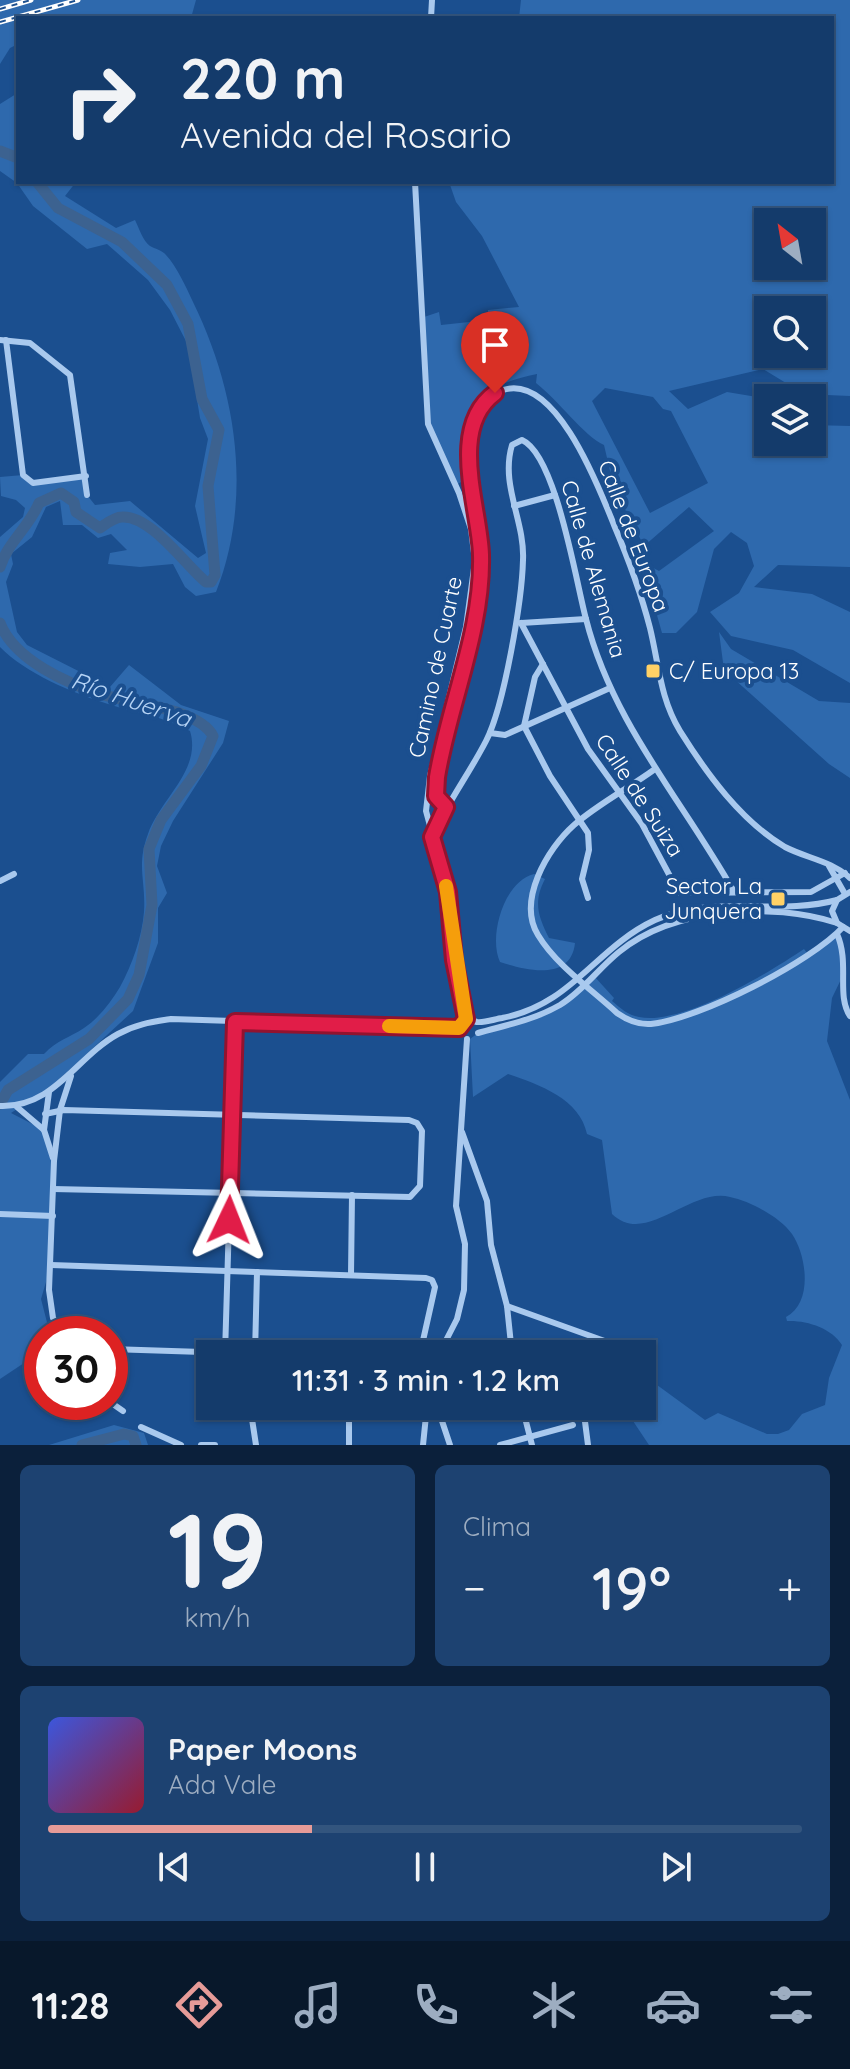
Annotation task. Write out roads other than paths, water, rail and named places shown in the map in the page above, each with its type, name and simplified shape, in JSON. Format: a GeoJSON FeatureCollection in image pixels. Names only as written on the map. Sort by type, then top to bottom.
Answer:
{"type":"FeatureCollection","features":[{"type":"Feature","properties":{"kind":"street","name":"Camino de Cuarte"},"geometry":{"type":"LineString","coordinates":[[415,184],[428,424],[459,493],[471,529],[475,561],[466,627],[430,776],[428,822],[448,892],[454,960],[466,1019]]}},
{"type":"Feature","properties":{"kind":"street"},"geometry":{"type":"LineString","coordinates":[[86,476],[33,483],[23,475],[3,340],[30,343],[70,375],[86,476],[87,495]]}},
{"type":"Feature","properties":{"kind":"street","name":"Calle de Europa"},"geometry":{"type":"LineString","coordinates":[[446,807],[436,796],[437,777],[481,572],[480,542],[470,485],[473,427],[478,412],[489,397],[514,388],[532,393],[553,411],[586,460],[621,541],[648,621],[666,705],[700,760],[746,815],[782,844],[844,876],[847,893]]}},
{"type":"Feature","properties":{"kind":"street","name":"Calle de Alemania"},"geometry":{"type":"LineString","coordinates":[[432,837],[490,733],[519,622],[523,560],[509,461],[516,442],[522,440],[531,447],[550,476],[586,619],[610,688],[655,769],[705,842],[733,890]]}},
{"type":"Feature","properties":{"kind":"street"},"geometry":{"type":"LineString","coordinates":[[514,506],[555,495]]}},
{"type":"Feature","properties":{"kind":"street"},"geometry":{"type":"LineString","coordinates":[[519,622],[586,619]]}},
{"type":"Feature","properties":{"kind":"street","name":"Calle de Suiza"},"geometry":{"type":"LineString","coordinates":[[519,622],[566,708],[619,795],[648,834],[680,894],[733,890],[811,892],[828,881],[844,876]]}},
{"type":"Feature","properties":{"kind":"street"},"geometry":{"type":"LineString","coordinates":[[543,664],[535,677],[524,726],[550,776],[590,838],[582,879],[588,898]]}},
{"type":"Feature","properties":{"kind":"street"},"geometry":{"type":"LineString","coordinates":[[490,733],[502,736],[610,688]]}},
{"type":"Feature","properties":{"kind":"street"},"geometry":{"type":"LineString","coordinates":[[655,769],[580,820],[556,846],[535,885],[530,904],[531,917],[539,937],[600,998],[629,1021],[652,1024],[750,988],[839,937],[844,927]]}},
{"type":"Feature","properties":{"kind":"street"},"geometry":{"type":"LineString","coordinates":[[428,822],[440,819]]}},
{"type":"Feature","properties":{"kind":"street"},"geometry":{"type":"LineString","coordinates":[[828,881],[829,866]]}},
{"type":"Feature","properties":{"kind":"street"},"geometry":{"type":"LineString","coordinates":[[0,881],[14,874]]}},
{"type":"Feature","properties":{"kind":"street"},"geometry":{"type":"LineString","coordinates":[[459,1028],[466,1019],[477,1022],[515,1015],[551,1001],[626,936],[675,912],[709,906],[808,906],[837,900],[847,893]]}},
{"type":"Feature","properties":{"kind":"street"},"geometry":{"type":"LineString","coordinates":[[837,900],[832,911],[844,927]]}},
{"type":"Feature","properties":{"kind":"street"},"geometry":{"type":"LineString","coordinates":[[467,1039],[557,1007],[638,938],[685,918],[724,913],[800,914],[844,927]]}},
{"type":"Feature","properties":{"kind":"street"},"geometry":{"type":"LineString","coordinates":[[839,937],[850,945]]}},
{"type":"Feature","properties":{"kind":"street"},"geometry":{"type":"LineString","coordinates":[[839,937],[846,972],[844,999],[850,1016]]}},
{"type":"Feature","properties":{"kind":"street"},"geometry":{"type":"LineString","coordinates":[[846,972],[850,962]]}},
{"type":"Feature","properties":{"kind":"street"},"geometry":{"type":"LineString","coordinates":[[0,1106],[16,1107],[49,1092],[115,1035],[139,1024],[171,1019],[459,1028]]}},
{"type":"Feature","properties":{"kind":"street"},"geometry":{"type":"LineString","coordinates":[[224,1340],[235,1022]]}},
{"type":"Feature","properties":{"kind":"street"},"geometry":{"type":"LineString","coordinates":[[477,1022],[478,1033]]}},
{"type":"Feature","properties":{"kind":"street"},"geometry":{"type":"LineString","coordinates":[[445,1340],[463,1301],[465,1244],[456,1206],[467,1039],[459,1028]]}},
{"type":"Feature","properties":{"kind":"street"},"geometry":{"type":"LineString","coordinates":[[53,1316],[50,1310],[54,1161],[62,1102],[72,1073]]}},
{"type":"Feature","properties":{"kind":"street"},"geometry":{"type":"LineString","coordinates":[[49,1092],[77,1110],[417,1123],[422,1131],[417,1193],[408,1197],[53,1189]]}},
{"type":"Feature","properties":{"kind":"street"},"geometry":{"type":"LineString","coordinates":[[49,1092],[44,1130],[54,1161]]}},
{"type":"Feature","properties":{"kind":"street"},"geometry":{"type":"LineString","coordinates":[[62,1102],[77,1110]]}},
{"type":"Feature","properties":{"kind":"street"},"geometry":{"type":"LineString","coordinates":[[45,1114],[62,1102]]}},
{"type":"Feature","properties":{"kind":"street"},"geometry":{"type":"LineString","coordinates":[[16,1107],[44,1130]]}},
{"type":"Feature","properties":{"kind":"street"},"geometry":{"type":"LineString","coordinates":[[461,1129],[487,1201],[491,1245],[507,1306],[511,1340]]}},
{"type":"Feature","properties":{"kind":"street"},"geometry":{"type":"LineString","coordinates":[[461,1159],[473,1157]]}},
{"type":"Feature","properties":{"kind":"street"},"geometry":{"type":"LineString","coordinates":[[351,1275],[352,1195]]}},
{"type":"Feature","properties":{"kind":"street"},"geometry":{"type":"LineString","coordinates":[[0,1214],[53,1216]]}},
{"type":"Feature","properties":{"kind":"street"},"geometry":{"type":"LineString","coordinates":[[51,1265],[432,1280],[431,1311],[424,1340]]}},
{"type":"Feature","properties":{"kind":"street"},"geometry":{"type":"LineString","coordinates":[[255,1340],[257,1272]]}},
{"type":"Feature","properties":{"kind":"street"},"geometry":{"type":"LineString","coordinates":[[507,1306],[602,1340]]}},
{"type":"Feature","properties":{"kind":"street"},"geometry":{"type":"LineString","coordinates":[[128,1350],[196,1352]]}},
{"type":"Feature","properties":{"kind":"street"},"geometry":{"type":"LineString","coordinates":[[253,1420],[256,1445]]}},
{"type":"Feature","properties":{"kind":"street"},"geometry":{"type":"LineString","coordinates":[[349,1420],[349,1445]]}},
{"type":"Feature","properties":{"kind":"street"},"geometry":{"type":"LineString","coordinates":[[423,1445],[426,1420]]}},
{"type":"Feature","properties":{"kind":"street"},"geometry":{"type":"LineString","coordinates":[[442,1420],[450,1445]]}},
{"type":"Feature","properties":{"kind":"street"},"geometry":{"type":"LineString","coordinates":[[526,1420],[532,1445]]}},
{"type":"Feature","properties":{"kind":"street"},"geometry":{"type":"LineString","coordinates":[[585,1420],[588,1445]]}},
{"type":"Feature","properties":{"kind":"street"},"geometry":{"type":"LineString","coordinates":[[500,1445],[573,1425]]}},
{"type":"Feature","properties":{"kind":"street"},"geometry":{"type":"LineString","coordinates":[[141,1427],[181,1445]]}},
{"type":"Feature","properties":{"kind":"street"},"geometry":{"type":"LineString","coordinates":[[201,1445],[215,1445]]}},
{"type":"Feature","properties":{"kind":"waterway","name":"Río Huerva"},"geometry":{"type":"LineString","coordinates":[[0,151],[16,157]]}},
{"type":"Feature","properties":{"kind":"waterway","name":"Río Huerva"},"geometry":{"type":"LineString","coordinates":[[0,567],[39,503],[61,493],[74,502],[76,512],[100,528],[119,517],[133,519],[156,532],[206,582],[211,582],[215,575],[208,486],[219,430],[202,399],[188,324],[167,285],[122,242],[58,208],[39,184]]}},
{"type":"Feature","properties":{"kind":"waterway","name":"Río Huerva"},"geometry":{"type":"LineString","coordinates":[[0,623],[17,648],[59,677],[104,695],[179,713],[194,719],[213,736],[201,766],[161,820],[149,849],[152,905],[139,975],[128,999],[89,1039],[8,1090],[0,1104]]}},
{"type":"Feature","properties":{"kind":"waterway","name":"Río Huerva"},"geometry":{"type":"LineString","coordinates":[[82,1445],[124,1434],[133,1436],[136,1445]]}},
{"type":"Feature","properties":{"kind":"railway"},"geometry":{"type":"LineString","coordinates":[[0,9],[31,0]]}},
{"type":"Feature","properties":{"kind":"railway"},"geometry":{"type":"LineString","coordinates":[[21,16],[78,0]]}},
{"type":"Feature","properties":{"kind":"railway"},"geometry":{"type":"LineString","coordinates":[[0,22],[16,17]]}},
{"type":"Feature","properties":{"kind":"place","name":"C/ Europa 13"},"geometry":{"type":"Point","coordinates":[653,671]}},
{"type":"Feature","properties":{"kind":"place","name":"Sector La Junquera"},"geometry":{"type":"Point","coordinates":[778,899]}}]}
